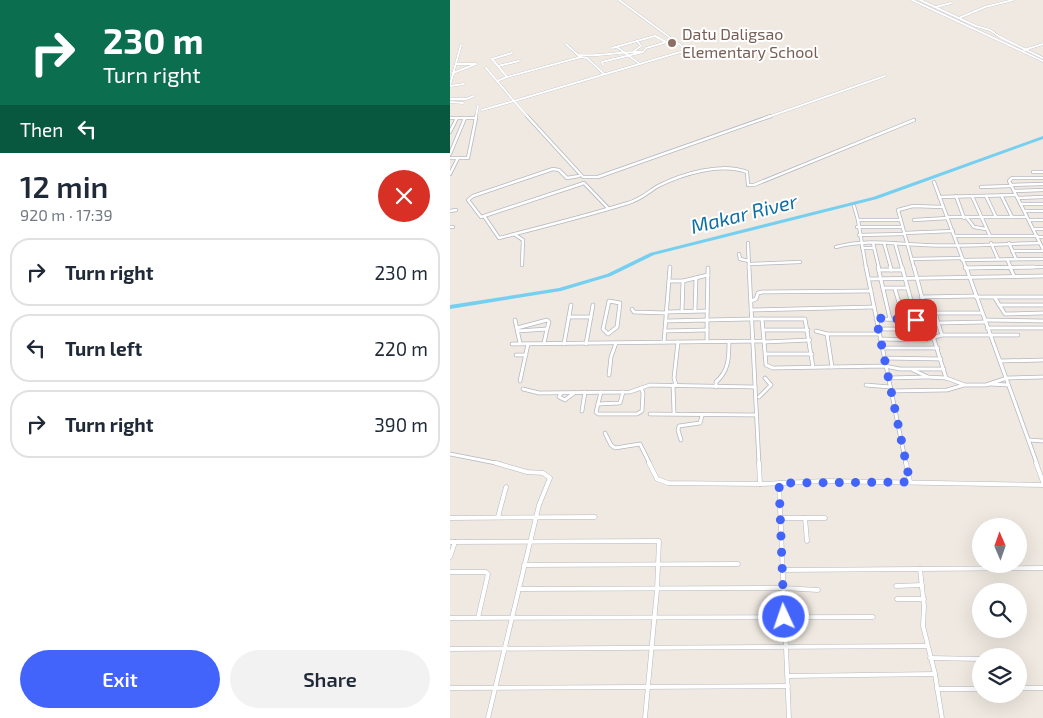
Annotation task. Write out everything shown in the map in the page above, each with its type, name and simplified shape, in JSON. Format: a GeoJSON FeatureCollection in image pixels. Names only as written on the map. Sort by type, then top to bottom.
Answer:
{"type":"FeatureCollection","features":[{"type":"Feature","properties":{"kind":"street"},"geometry":{"type":"LineString","coordinates":[[482,110],[687,50],[619,0]]}},
{"type":"Feature","properties":{"kind":"street"},"geometry":{"type":"LineString","coordinates":[[912,0],[1043,60]]}},
{"type":"Feature","properties":{"kind":"street"},"geometry":{"type":"LineString","coordinates":[[920,0],[978,27],[990,30],[1043,60]]}},
{"type":"Feature","properties":{"kind":"street"},"geometry":{"type":"LineString","coordinates":[[958,18],[985,7],[1013,0]]}},
{"type":"Feature","properties":{"kind":"street"},"geometry":{"type":"LineString","coordinates":[[928,8],[951,3]]}},
{"type":"Feature","properties":{"kind":"street"},"geometry":{"type":"LineString","coordinates":[[612,48],[656,36],[667,42]]}},
{"type":"Feature","properties":{"kind":"street"},"geometry":{"type":"LineString","coordinates":[[638,41],[641,45],[640,47],[644,49],[674,40]]}},
{"type":"Feature","properties":{"kind":"street"},"geometry":{"type":"LineString","coordinates":[[566,44],[581,57],[587,58],[604,74]]}},
{"type":"Feature","properties":{"kind":"street"},"geometry":{"type":"LineString","coordinates":[[1020,51],[1043,44]]}},
{"type":"Feature","properties":{"kind":"street"},"geometry":{"type":"LineString","coordinates":[[460,45],[450,85],[464,84]]}},
{"type":"Feature","properties":{"kind":"street"},"geometry":{"type":"LineString","coordinates":[[617,47],[640,64]]}},
{"type":"Feature","properties":{"kind":"street"},"geometry":{"type":"LineString","coordinates":[[634,51],[640,47]]}},
{"type":"Feature","properties":{"kind":"street"},"geometry":{"type":"LineString","coordinates":[[578,55],[596,58],[624,51],[643,52]]}},
{"type":"Feature","properties":{"kind":"street"},"geometry":{"type":"LineString","coordinates":[[603,65],[602,62],[643,52]]}},
{"type":"Feature","properties":{"kind":"street"},"geometry":{"type":"LineString","coordinates":[[507,78],[492,59],[512,53]]}},
{"type":"Feature","properties":{"kind":"street"},"geometry":{"type":"LineString","coordinates":[[497,81],[581,57]]}},
{"type":"Feature","properties":{"kind":"street"},"geometry":{"type":"LineString","coordinates":[[498,66],[519,60]]}},
{"type":"Feature","properties":{"kind":"street"},"geometry":{"type":"LineString","coordinates":[[450,62],[456,64],[476,64],[453,73]]}},
{"type":"Feature","properties":{"kind":"street"},"geometry":{"type":"LineString","coordinates":[[450,67],[456,64]]}},
{"type":"Feature","properties":{"kind":"street"},"geometry":{"type":"LineString","coordinates":[[486,68],[579,176]]}},
{"type":"Feature","properties":{"kind":"street"},"geometry":{"type":"LineString","coordinates":[[608,208],[588,185],[582,183],[481,217],[469,202],[470,197],[553,169],[559,170],[567,178],[579,176],[598,177],[885,76]]}},
{"type":"Feature","properties":{"kind":"street"},"geometry":{"type":"LineString","coordinates":[[450,100],[466,99],[474,96]]}},
{"type":"Feature","properties":{"kind":"street"},"geometry":{"type":"LineString","coordinates":[[450,100],[463,103]]}},
{"type":"Feature","properties":{"kind":"street"},"geometry":{"type":"LineString","coordinates":[[450,158],[468,158],[478,106]]}},
{"type":"Feature","properties":{"kind":"street"},"geometry":{"type":"LineString","coordinates":[[450,118],[476,118]]}},
{"type":"Feature","properties":{"kind":"street"},"geometry":{"type":"LineString","coordinates":[[450,132],[456,118]]}},
{"type":"Feature","properties":{"kind":"street"},"geometry":{"type":"LineString","coordinates":[[450,154],[465,118]]}},
{"type":"Feature","properties":{"kind":"street"},"geometry":{"type":"LineString","coordinates":[[484,216],[499,238],[574,218],[585,217],[608,208],[628,204],[647,195],[658,187],[695,172],[728,169],[744,170],[747,172],[748,185],[754,185],[914,120]]}},
{"type":"Feature","properties":{"kind":"street"},"geometry":{"type":"LineString","coordinates":[[450,174],[458,158]]}},
{"type":"Feature","properties":{"kind":"street"},"geometry":{"type":"LineString","coordinates":[[1033,172],[1043,172]]}},
{"type":"Feature","properties":{"kind":"street"},"geometry":{"type":"LineString","coordinates":[[1042,247],[1009,180],[1043,178]]}},
{"type":"Feature","properties":{"kind":"street"},"geometry":{"type":"LineString","coordinates":[[605,433],[611,445],[615,448],[640,444],[656,477],[661,482],[1043,484],[1007,378],[975,297],[958,244],[934,182]]}},
{"type":"Feature","properties":{"kind":"street"},"geometry":{"type":"LineString","coordinates":[[981,187],[1043,184]]}},
{"type":"Feature","properties":{"kind":"street"},"geometry":{"type":"LineString","coordinates":[[1014,191],[1043,190]]}},
{"type":"Feature","properties":{"kind":"street"},"geometry":{"type":"LineString","coordinates":[[939,197],[1001,195],[1043,197]]}},
{"type":"Feature","properties":{"kind":"street"},"geometry":{"type":"LineString","coordinates":[[1001,195],[1012,217]]}},
{"type":"Feature","properties":{"kind":"street"},"geometry":{"type":"LineString","coordinates":[[956,196],[966,218],[974,227],[986,229]]}},
{"type":"Feature","properties":{"kind":"street"},"geometry":{"type":"LineString","coordinates":[[972,196],[990,236]]}},
{"type":"Feature","properties":{"kind":"street"},"geometry":{"type":"LineString","coordinates":[[986,196],[996,217]]}},
{"type":"Feature","properties":{"kind":"street"},"geometry":{"type":"LineString","coordinates":[[1021,204],[1043,204]]}},
{"type":"Feature","properties":{"kind":"street"},"geometry":{"type":"LineString","coordinates":[[854,206],[910,482]]}},
{"type":"Feature","properties":{"kind":"street"},"geometry":{"type":"LineString","coordinates":[[943,207],[901,207],[898,210],[910,259],[946,378]]}},
{"type":"Feature","properties":{"kind":"street"},"geometry":{"type":"LineString","coordinates":[[450,211],[456,210]]}},
{"type":"Feature","properties":{"kind":"street"},"geometry":{"type":"LineString","coordinates":[[1025,211],[1043,211]]}},
{"type":"Feature","properties":{"kind":"street"},"geometry":{"type":"LineString","coordinates":[[914,220],[981,217],[1043,220]]}},
{"type":"Feature","properties":{"kind":"street"},"geometry":{"type":"LineString","coordinates":[[858,220],[900,220]]}},
{"type":"Feature","properties":{"kind":"street"},"geometry":{"type":"LineString","coordinates":[[857,227],[902,227]]}},
{"type":"Feature","properties":{"kind":"street"},"geometry":{"type":"LineString","coordinates":[[1034,229],[1043,229]]}},
{"type":"Feature","properties":{"kind":"street"},"geometry":{"type":"LineString","coordinates":[[859,235],[953,231]]}},
{"type":"Feature","properties":{"kind":"street"},"geometry":{"type":"LineString","coordinates":[[514,234],[523,240],[522,265]]}},
{"type":"Feature","properties":{"kind":"street"},"geometry":{"type":"LineString","coordinates":[[955,236],[1043,237]]}},
{"type":"Feature","properties":{"kind":"street"},"geometry":{"type":"LineString","coordinates":[[996,236],[1000,243]]}},
{"type":"Feature","properties":{"kind":"street"},"geometry":{"type":"LineString","coordinates":[[836,247],[861,242],[923,245],[1000,243],[1042,247]]}},
{"type":"Feature","properties":{"kind":"street"},"geometry":{"type":"LineString","coordinates":[[748,243],[760,484]]}},
{"type":"Feature","properties":{"kind":"street"},"geometry":{"type":"LineString","coordinates":[[873,243],[890,319]]}},
{"type":"Feature","properties":{"kind":"street"},"geometry":{"type":"LineString","coordinates":[[884,243],[891,270]]}},
{"type":"Feature","properties":{"kind":"street"},"geometry":{"type":"LineString","coordinates":[[895,243],[916,320]]}},
{"type":"Feature","properties":{"kind":"street"},"geometry":{"type":"LineString","coordinates":[[991,243],[998,259]]}},
{"type":"Feature","properties":{"kind":"street"},"geometry":{"type":"LineString","coordinates":[[1008,244],[1016,259]]}},
{"type":"Feature","properties":{"kind":"street"},"geometry":{"type":"LineString","coordinates":[[1012,251],[1042,247]]}},
{"type":"Feature","properties":{"kind":"street"},"geometry":{"type":"LineString","coordinates":[[862,248],[874,248]]}},
{"type":"Feature","properties":{"kind":"street"},"geometry":{"type":"LineString","coordinates":[[954,250],[960,250]]}},
{"type":"Feature","properties":{"kind":"street"},"geometry":{"type":"LineString","coordinates":[[739,254],[740,259],[749,262],[800,262]]}},
{"type":"Feature","properties":{"kind":"street"},"geometry":{"type":"LineString","coordinates":[[910,259],[1043,259]]}},
{"type":"Feature","properties":{"kind":"street"},"geometry":{"type":"LineString","coordinates":[[1007,259],[1014,276]]}},
{"type":"Feature","properties":{"kind":"street"},"geometry":{"type":"LineString","coordinates":[[664,342],[670,267]]}},
{"type":"Feature","properties":{"kind":"street"},"geometry":{"type":"LineString","coordinates":[[965,268],[1043,267]]}},
{"type":"Feature","properties":{"kind":"street"},"geometry":{"type":"LineString","coordinates":[[707,341],[708,268]]}},
{"type":"Feature","properties":{"kind":"street"},"geometry":{"type":"LineString","coordinates":[[879,270],[903,270]]}},
{"type":"Feature","properties":{"kind":"street"},"geometry":{"type":"LineString","coordinates":[[669,281],[683,281],[708,275]]}},
{"type":"Feature","properties":{"kind":"street"},"geometry":{"type":"LineString","coordinates":[[868,279],[1043,276]]}},
{"type":"Feature","properties":{"kind":"street"},"geometry":{"type":"LineString","coordinates":[[695,310],[696,278]]}},
{"type":"Feature","properties":{"kind":"street"},"geometry":{"type":"LineString","coordinates":[[682,310],[683,281]]}},
{"type":"Feature","properties":{"kind":"street"},"geometry":{"type":"LineString","coordinates":[[883,288],[907,288]]}},
{"type":"Feature","properties":{"kind":"street"},"geometry":{"type":"LineString","coordinates":[[895,289],[904,319]]}},
{"type":"Feature","properties":{"kind":"street"},"geometry":{"type":"LineString","coordinates":[[751,290],[758,292],[871,291]]}},
{"type":"Feature","properties":{"kind":"street"},"geometry":{"type":"LineString","coordinates":[[751,301],[757,298],[758,292]]}},
{"type":"Feature","properties":{"kind":"street"},"geometry":{"type":"LineString","coordinates":[[922,297],[1043,297]]}},
{"type":"Feature","properties":{"kind":"street"},"geometry":{"type":"LineString","coordinates":[[996,298],[1002,312],[1005,314],[1043,313]]}},
{"type":"Feature","properties":{"kind":"street"},"geometry":{"type":"LineString","coordinates":[[607,343],[608,334],[617,327],[618,301],[607,302],[603,329],[608,334]]}},
{"type":"Feature","properties":{"kind":"street"},"geometry":{"type":"LineString","coordinates":[[998,304],[1043,306]]}},
{"type":"Feature","properties":{"kind":"street"},"geometry":{"type":"LineString","coordinates":[[564,344],[571,305]]}},
{"type":"Feature","properties":{"kind":"street"},"geometry":{"type":"LineString","coordinates":[[586,344],[593,305]]}},
{"type":"Feature","properties":{"kind":"street"},"geometry":{"type":"LineString","coordinates":[[751,310],[874,307]]}},
{"type":"Feature","properties":{"kind":"street"},"geometry":{"type":"LineString","coordinates":[[632,309],[636,312],[707,311]]}},
{"type":"Feature","properties":{"kind":"street"},"geometry":{"type":"LineString","coordinates":[[926,313],[982,313]]}},
{"type":"Feature","properties":{"kind":"street"},"geometry":{"type":"LineString","coordinates":[[935,314],[942,336]]}},
{"type":"Feature","properties":{"kind":"street"},"geometry":{"type":"LineString","coordinates":[[569,316],[591,317]]}},
{"type":"Feature","properties":{"kind":"street"},"geometry":{"type":"LineString","coordinates":[[666,321],[800,318],[806,321],[813,367]]}},
{"type":"Feature","properties":{"kind":"street"},"geometry":{"type":"LineString","coordinates":[[876,318],[928,320]]}},
{"type":"Feature","properties":{"kind":"street"},"geometry":{"type":"LineString","coordinates":[[762,319],[766,354],[765,362],[768,367],[885,366],[910,369],[944,369]]}},
{"type":"Feature","properties":{"kind":"street"},"geometry":{"type":"LineString","coordinates":[[515,320],[520,343]]}},
{"type":"Feature","properties":{"kind":"street"},"geometry":{"type":"LineString","coordinates":[[517,329],[547,320],[549,322],[544,344]]}},
{"type":"Feature","properties":{"kind":"street"},"geometry":{"type":"LineString","coordinates":[[938,323],[1043,321]]}},
{"type":"Feature","properties":{"kind":"street"},"geometry":{"type":"LineString","coordinates":[[987,328],[1043,328]]}},
{"type":"Feature","properties":{"kind":"street"},"geometry":{"type":"LineString","coordinates":[[517,329],[548,329]]}},
{"type":"Feature","properties":{"kind":"street"},"geometry":{"type":"LineString","coordinates":[[878,329],[932,329]]}},
{"type":"Feature","properties":{"kind":"street"},"geometry":{"type":"LineString","coordinates":[[665,331],[707,330]]}},
{"type":"Feature","properties":{"kind":"street"},"geometry":{"type":"LineString","coordinates":[[763,330],[808,330]]}},
{"type":"Feature","properties":{"kind":"street"},"geometry":{"type":"LineString","coordinates":[[816,331],[827,334],[925,340],[942,336],[1018,335]]}},
{"type":"Feature","properties":{"kind":"street"},"geometry":{"type":"LineString","coordinates":[[827,334],[832,367]]}},
{"type":"Feature","properties":{"kind":"street"},"geometry":{"type":"LineString","coordinates":[[512,344],[810,340]]}},
{"type":"Feature","properties":{"kind":"street"},"geometry":{"type":"LineString","coordinates":[[716,386],[716,382],[724,376],[729,364],[729,341]]}},
{"type":"Feature","properties":{"kind":"street"},"geometry":{"type":"LineString","coordinates":[[674,413],[674,378],[678,342]]}},
{"type":"Feature","properties":{"kind":"street"},"geometry":{"type":"LineString","coordinates":[[609,375],[611,358],[616,343]]}},
{"type":"Feature","properties":{"kind":"street"},"geometry":{"type":"LineString","coordinates":[[520,381],[528,344]]}},
{"type":"Feature","properties":{"kind":"street"},"geometry":{"type":"LineString","coordinates":[[882,348],[938,348]]}},
{"type":"Feature","properties":{"kind":"street"},"geometry":{"type":"LineString","coordinates":[[766,354],[812,354]]}},
{"type":"Feature","properties":{"kind":"street"},"geometry":{"type":"LineString","coordinates":[[516,355],[526,355]]}},
{"type":"Feature","properties":{"kind":"street"},"geometry":{"type":"LineString","coordinates":[[884,358],[941,359]]}},
{"type":"Feature","properties":{"kind":"street"},"geometry":{"type":"LineString","coordinates":[[1000,360],[1043,360]]}},
{"type":"Feature","properties":{"kind":"street"},"geometry":{"type":"LineString","coordinates":[[910,369],[928,377]]}},
{"type":"Feature","properties":{"kind":"street"},"geometry":{"type":"LineString","coordinates":[[989,384],[1007,378],[1043,377]]}},
{"type":"Feature","properties":{"kind":"street"},"geometry":{"type":"LineString","coordinates":[[759,397],[771,384],[765,378]]}},
{"type":"Feature","properties":{"kind":"street"},"geometry":{"type":"LineString","coordinates":[[888,378],[946,378],[965,385]]}},
{"type":"Feature","properties":{"kind":"street"},"geometry":{"type":"LineString","coordinates":[[523,389],[536,393],[574,393],[633,392],[650,385],[755,387]]}},
{"type":"Feature","properties":{"kind":"street"},"geometry":{"type":"LineString","coordinates":[[866,386],[890,389],[947,390],[965,385],[1009,385]]}},
{"type":"Feature","properties":{"kind":"street"},"geometry":{"type":"LineString","coordinates":[[600,392],[596,412],[598,414],[639,413],[642,409],[641,388]]}},
{"type":"Feature","properties":{"kind":"street"},"geometry":{"type":"LineString","coordinates":[[582,411],[585,392]]}},
{"type":"Feature","properties":{"kind":"street"},"geometry":{"type":"LineString","coordinates":[[598,404],[620,403],[623,392]]}},
{"type":"Feature","properties":{"kind":"street"},"geometry":{"type":"LineString","coordinates":[[561,393],[560,398],[566,400],[574,393]]}},
{"type":"Feature","properties":{"kind":"street"},"geometry":{"type":"LineString","coordinates":[[650,414],[674,413],[702,416],[756,415]]}},
{"type":"Feature","properties":{"kind":"street"},"geometry":{"type":"LineString","coordinates":[[681,440],[678,430],[679,426],[700,423],[702,416]]}},
{"type":"Feature","properties":{"kind":"street"},"geometry":{"type":"LineString","coordinates":[[1029,440],[1043,441]]}},
{"type":"Feature","properties":{"kind":"street"},"geometry":{"type":"LineString","coordinates":[[450,454],[468,459],[490,461],[524,472],[548,475],[550,481],[536,517],[488,718]]}},
{"type":"Feature","properties":{"kind":"street"},"geometry":{"type":"LineString","coordinates":[[779,483],[789,718]]}},
{"type":"Feature","properties":{"kind":"street"},"geometry":{"type":"LineString","coordinates":[[498,518],[506,487]]}},
{"type":"Feature","properties":{"kind":"street"},"geometry":{"type":"LineString","coordinates":[[450,518],[595,517]]}},
{"type":"Feature","properties":{"kind":"street"},"geometry":{"type":"LineString","coordinates":[[780,518],[825,518]]}},
{"type":"Feature","properties":{"kind":"street"},"geometry":{"type":"LineString","coordinates":[[805,518],[807,541]]}},
{"type":"Feature","properties":{"kind":"street"},"geometry":{"type":"LineString","coordinates":[[450,557],[453,542],[654,540],[660,543],[645,718]]}},
{"type":"Feature","properties":{"kind":"street"},"geometry":{"type":"LineString","coordinates":[[524,565],[738,564]]}},
{"type":"Feature","properties":{"kind":"street"},"geometry":{"type":"LineString","coordinates":[[782,570],[1043,568]]}},
{"type":"Feature","properties":{"kind":"street"},"geometry":{"type":"LineString","coordinates":[[920,569],[924,598],[923,623],[935,674],[942,718]]}},
{"type":"Feature","properties":{"kind":"street"},"geometry":{"type":"LineString","coordinates":[[450,572],[488,573],[478,618]]}},
{"type":"Feature","properties":{"kind":"street"},"geometry":{"type":"LineString","coordinates":[[896,586],[922,585]]}},
{"type":"Feature","properties":{"kind":"street"},"geometry":{"type":"LineString","coordinates":[[519,589],[657,590],[783,588],[818,590]]}},
{"type":"Feature","properties":{"kind":"street"},"geometry":{"type":"LineString","coordinates":[[897,600],[924,598]]}},
{"type":"Feature","properties":{"kind":"street"},"geometry":{"type":"LineString","coordinates":[[450,618],[873,617]]}},
{"type":"Feature","properties":{"kind":"street"},"geometry":{"type":"LineString","coordinates":[[450,649],[927,646]]}},
{"type":"Feature","properties":{"kind":"street"},"geometry":{"type":"LineString","coordinates":[[930,658],[972,658]]}},
{"type":"Feature","properties":{"kind":"street"},"geometry":{"type":"LineString","coordinates":[[788,676],[935,674]]}},
{"type":"Feature","properties":{"kind":"street"},"geometry":{"type":"LineString","coordinates":[[450,688],[788,686]]}},
{"type":"Feature","properties":{"kind":"street"},"geometry":{"type":"LineString","coordinates":[[937,689],[972,688]]}},
{"type":"Feature","properties":{"kind":"street"},"geometry":{"type":"LineString","coordinates":[[1027,688],[1043,688]]}},
{"type":"Feature","properties":{"kind":"waterway","name":"Makar River"},"geometry":{"type":"LineString","coordinates":[[450,307],[559,290],[609,275],[652,254],[875,198],[1043,137]]}},
{"type":"Feature","properties":{"kind":"place","name":"Datu Daligsao Elementary School"},"geometry":{"type":"Point","coordinates":[672,43]}},
{"type":"Feature","properties":{"kind":"route"},"geometry":{"type":"LineString","coordinates":[[784,617],[779,483],[824,481],[910,482],[876,318],[916,320]]}}]}
